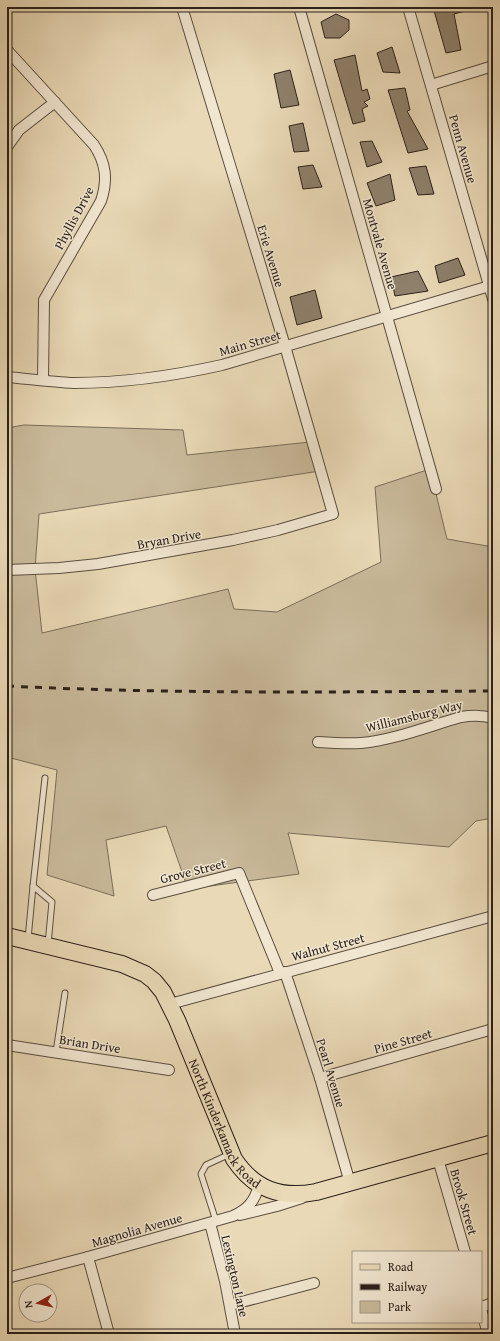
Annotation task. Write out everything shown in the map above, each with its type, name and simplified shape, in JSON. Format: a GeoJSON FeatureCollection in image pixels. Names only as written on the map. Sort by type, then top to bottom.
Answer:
{"type":"FeatureCollection","features":[{"type":"Feature","properties":{"kind":"main road","name":"North Kinderkamack Road"},"geometry":{"type":"LineString","coordinates":[[7,936],[108,960],[134,968],[154,981],[170,1004],[231,1153],[241,1170],[259,1185],[270,1190],[293,1194],[316,1192],[493,1144]]}},
{"type":"Feature","properties":{"kind":"street","name":"Erie Avenue"},"geometry":{"type":"LineString","coordinates":[[182,7],[285,346],[333,514]]}},
{"type":"Feature","properties":{"kind":"street","name":"Montvale Avenue"},"geometry":{"type":"LineString","coordinates":[[299,7],[436,489]]}},
{"type":"Feature","properties":{"kind":"street","name":"Penn Avenue"},"geometry":{"type":"LineString","coordinates":[[408,7],[491,285],[493,299]]}},
{"type":"Feature","properties":{"kind":"street","name":"Phyllis Drive"},"geometry":{"type":"LineString","coordinates":[[7,50],[94,145],[101,155],[105,168],[106,179],[101,201],[44,300],[43,380]]}},
{"type":"Feature","properties":{"kind":"street"},"geometry":{"type":"LineString","coordinates":[[431,85],[493,66]]}},
{"type":"Feature","properties":{"kind":"street"},"geometry":{"type":"LineString","coordinates":[[7,147],[19,130],[55,102]]}},
{"type":"Feature","properties":{"kind":"street","name":"Main Street"},"geometry":{"type":"LineString","coordinates":[[7,377],[72,383],[119,382],[164,377],[222,365],[491,285]]}},
{"type":"Feature","properties":{"kind":"street","name":"Bryan Drive"},"geometry":{"type":"LineString","coordinates":[[7,570],[59,568],[128,559],[233,540],[278,530],[333,514]]}},
{"type":"Feature","properties":{"kind":"street","name":"Williamsburg Way"},"geometry":{"type":"LineString","coordinates":[[318,742],[339,744],[363,743],[386,739],[461,717],[472,715],[493,718]]}},
{"type":"Feature","properties":{"kind":"street","name":"Grove Street"},"geometry":{"type":"LineString","coordinates":[[153,894],[239,873]]}},
{"type":"Feature","properties":{"kind":"street","name":"Pearl Avenue"},"geometry":{"type":"LineString","coordinates":[[239,873],[282,973],[320,1078],[350,1183]]}},
{"type":"Feature","properties":{"kind":"street","name":"Walnut Street"},"geometry":{"type":"LineString","coordinates":[[170,1004],[493,916]]}},
{"type":"Feature","properties":{"kind":"street","name":"Pine Street"},"geometry":{"type":"LineString","coordinates":[[320,1078],[493,1029]]}},
{"type":"Feature","properties":{"kind":"street","name":"Brian Drive"},"geometry":{"type":"LineString","coordinates":[[7,1045],[169,1070]]}},
{"type":"Feature","properties":{"kind":"street","name":"Brook Street"},"geometry":{"type":"LineString","coordinates":[[438,1158],[465,1251]]}},
{"type":"Feature","properties":{"kind":"street","name":"Magnolia Avenue"},"geometry":{"type":"LineString","coordinates":[[7,1278],[233,1216],[249,1207],[254,1200],[259,1185]]}},
{"type":"Feature","properties":{"kind":"street"},"geometry":{"type":"LineString","coordinates":[[215,1221],[277,1206],[316,1192]]}},
{"type":"Feature","properties":{"kind":"street","name":"Lexington Lane"},"geometry":{"type":"LineString","coordinates":[[215,1221],[235,1334]]}},
{"type":"Feature","properties":{"kind":"street"},"geometry":{"type":"LineString","coordinates":[[88,1257],[109,1334]]}},
{"type":"Feature","properties":{"kind":"street"},"geometry":{"type":"LineString","coordinates":[[230,1305],[314,1283]]}},
{"type":"Feature","properties":{"kind":"street"},"geometry":{"type":"LineString","coordinates":[[482,1308],[493,1302]]}},
{"type":"Feature","properties":{"kind":"street"},"geometry":{"type":"LineString","coordinates":[[482,1312],[488,1334]]}},
{"type":"Feature","properties":{"kind":"lane"},"geometry":{"type":"LineString","coordinates":[[27,941],[46,778]]}},
{"type":"Feature","properties":{"kind":"lane"},"geometry":{"type":"LineString","coordinates":[[33,886],[52,902],[48,945]]}},
{"type":"Feature","properties":{"kind":"lane"},"geometry":{"type":"LineString","coordinates":[[56,1052],[65,993]]}},
{"type":"Feature","properties":{"kind":"lane"},"geometry":{"type":"LineString","coordinates":[[215,1221],[201,1174],[206,1165],[231,1153]]}},
{"type":"Feature","properties":{"kind":"green space"},"geometry":{"type":"Polygon","coordinates":[[[24,425],[183,430],[187,455],[310,442],[320,471],[39,514],[35,569],[42,633],[228,589],[234,609],[277,612],[381,562],[375,487],[430,469],[447,539],[493,547],[493,818],[476,821],[449,847],[288,833],[299,874],[188,889],[166,826],[106,840],[114,896],[47,875],[57,770],[7,757],[7,428],[24,425]]]}},
{"type":"Feature","properties":{"kind":"building"},"geometry":{"type":"Polygon","coordinates":[[[433,7],[471,7],[472,9],[454,14],[461,50],[446,53],[433,7]]]}},
{"type":"Feature","properties":{"kind":"building"},"geometry":{"type":"Polygon","coordinates":[[[336,14],[349,20],[349,30],[340,38],[325,38],[321,22],[336,14]]]}},
{"type":"Feature","properties":{"kind":"building"},"geometry":{"type":"Polygon","coordinates":[[[392,47],[400,73],[383,72],[377,53],[392,47]]]}},
{"type":"Feature","properties":{"kind":"building"},"geometry":{"type":"Polygon","coordinates":[[[355,55],[362,91],[367,89],[370,99],[364,102],[368,106],[362,109],[365,121],[353,124],[334,60],[355,55]]]}},
{"type":"Feature","properties":{"kind":"building"},"geometry":{"type":"Polygon","coordinates":[[[290,70],[299,105],[281,108],[274,74],[290,70]]]}},
{"type":"Feature","properties":{"kind":"building"},"geometry":{"type":"Polygon","coordinates":[[[405,88],[410,110],[407,111],[428,149],[408,153],[388,90],[405,88]]]}},
{"type":"Feature","properties":{"kind":"building"},"geometry":{"type":"Polygon","coordinates":[[[303,123],[309,151],[294,152],[289,126],[303,123]]]}},
{"type":"Feature","properties":{"kind":"building"},"geometry":{"type":"Polygon","coordinates":[[[372,141],[382,162],[367,167],[360,142],[372,141]]]}},
{"type":"Feature","properties":{"kind":"building"},"geometry":{"type":"Polygon","coordinates":[[[313,165],[322,187],[303,189],[298,167],[313,165]]]}},
{"type":"Feature","properties":{"kind":"building"},"geometry":{"type":"Polygon","coordinates":[[[426,166],[434,194],[418,195],[409,168],[426,166]]]}},
{"type":"Feature","properties":{"kind":"building"},"geometry":{"type":"Polygon","coordinates":[[[390,174],[395,200],[376,206],[367,183],[390,174]]]}},
{"type":"Feature","properties":{"kind":"building"},"geometry":{"type":"Polygon","coordinates":[[[458,258],[465,275],[439,283],[435,266],[458,258]]]}},
{"type":"Feature","properties":{"kind":"building"},"geometry":{"type":"Polygon","coordinates":[[[418,271],[428,291],[395,296],[391,277],[418,271]]]}},
{"type":"Feature","properties":{"kind":"building"},"geometry":{"type":"Polygon","coordinates":[[[315,290],[322,318],[297,325],[290,297],[315,290]]]}},
{"type":"Feature","properties":{"kind":"railway"},"geometry":{"type":"LineString","coordinates":[[7,686],[68,689],[189,691],[493,691]]}}]}
